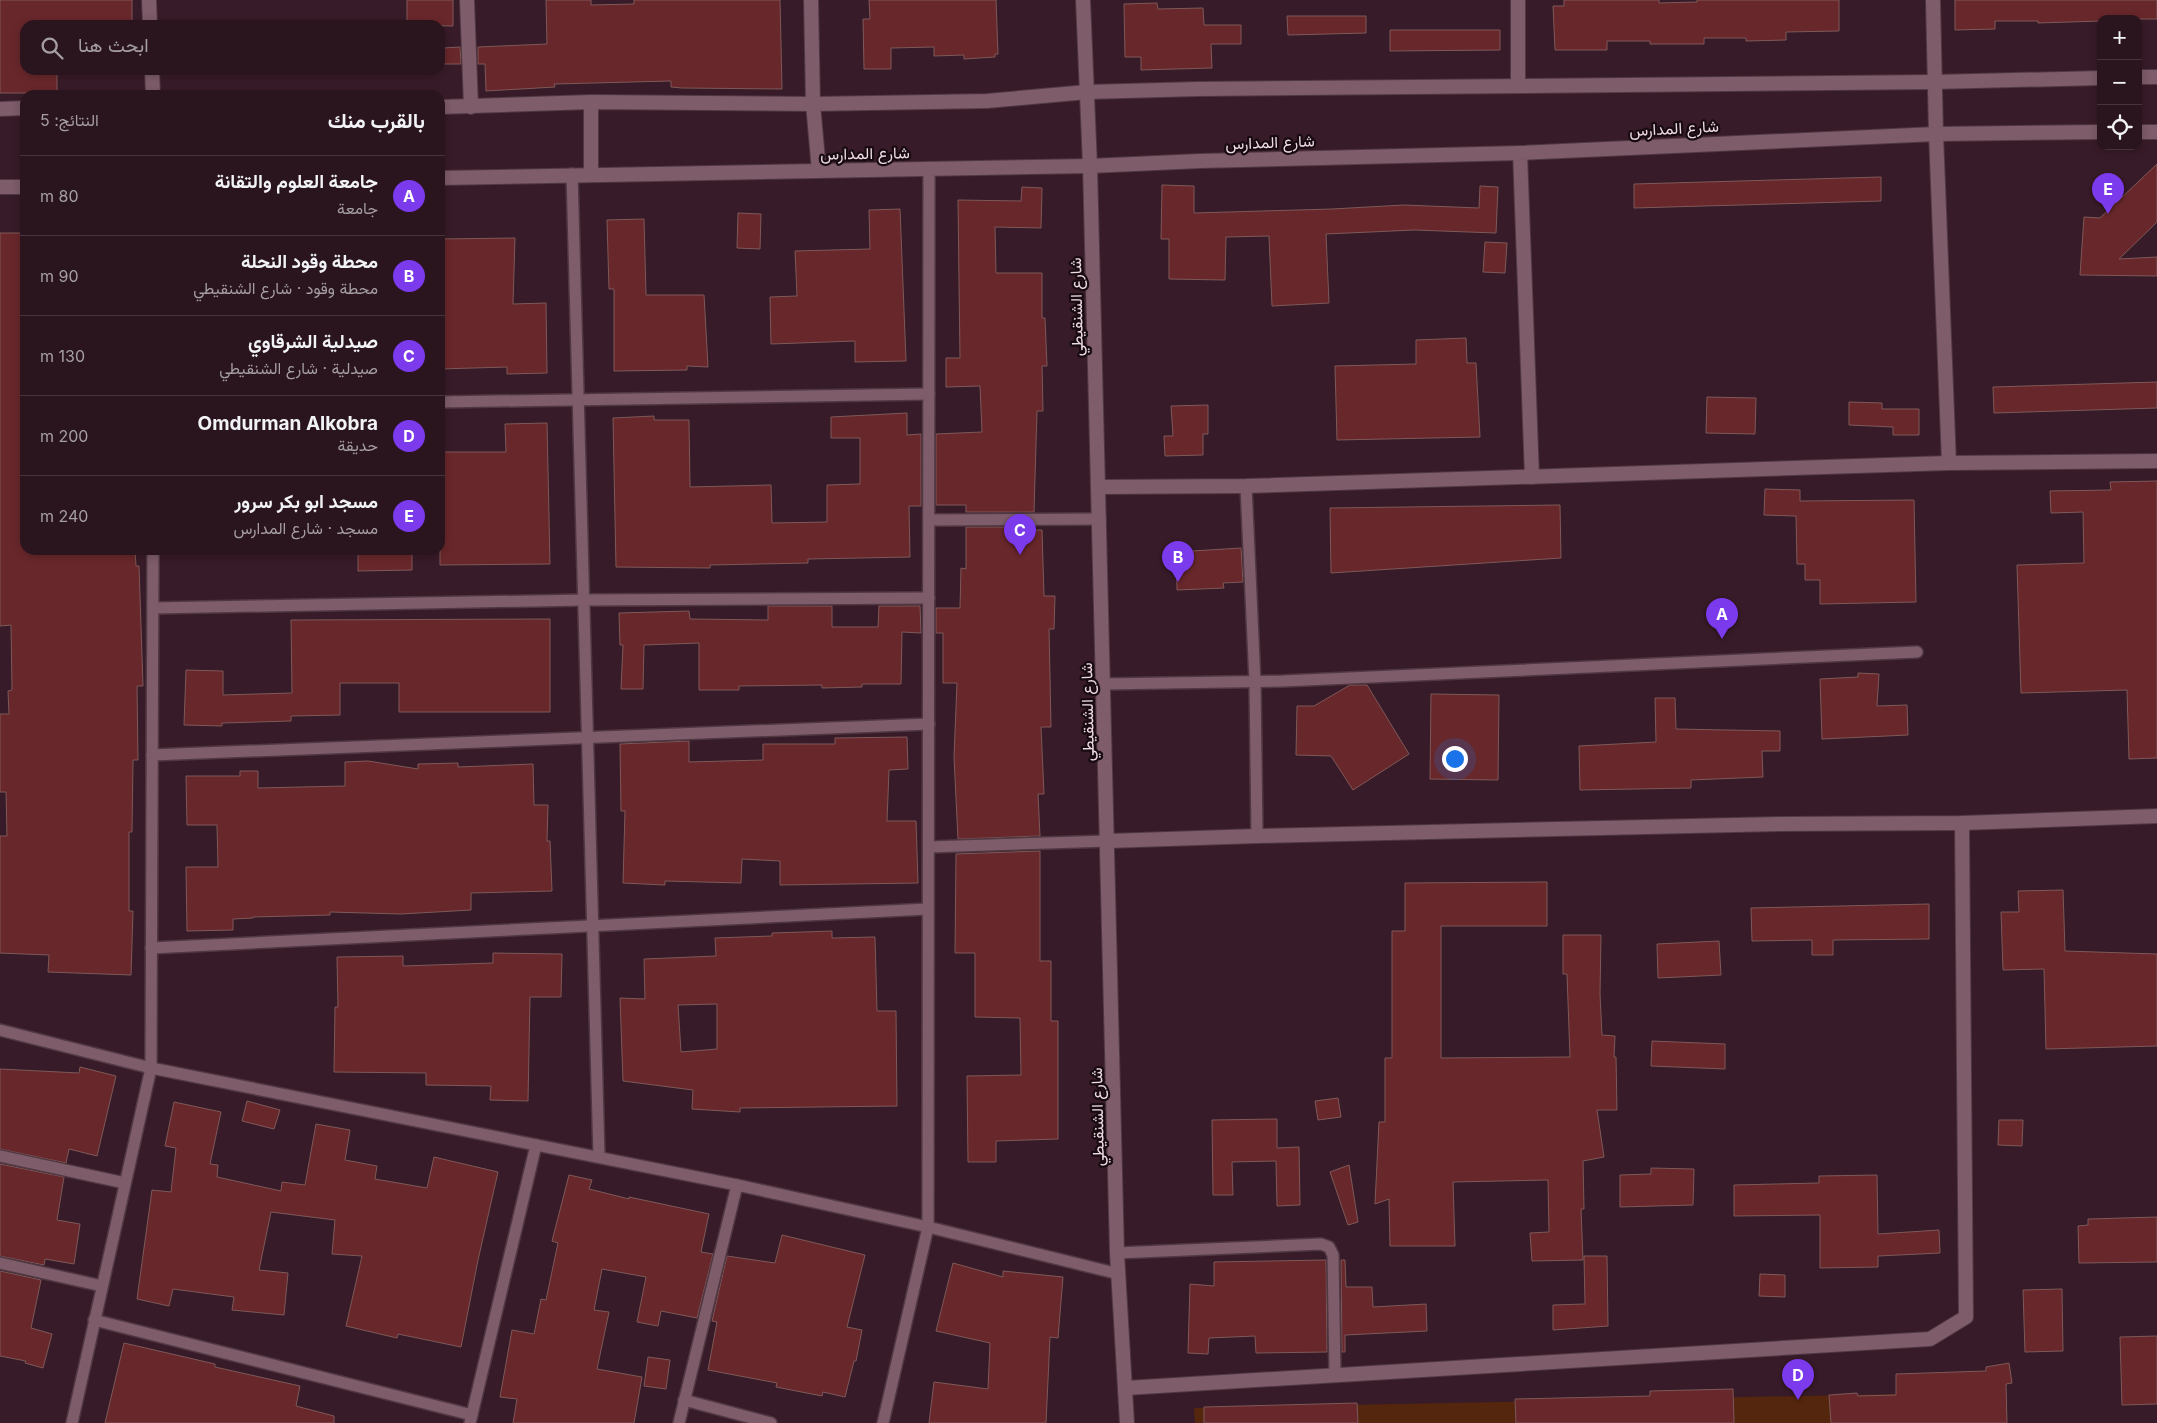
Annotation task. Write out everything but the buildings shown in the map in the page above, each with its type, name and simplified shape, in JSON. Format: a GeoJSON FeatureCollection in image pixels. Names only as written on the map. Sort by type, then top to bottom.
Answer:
{"type":"FeatureCollection","features":[{"type":"Feature","properties":{"kind":"street"},"geometry":{"type":"LineString","coordinates":[[150,0],[150,20]]}},
{"type":"Feature","properties":{"kind":"street"},"geometry":{"type":"LineString","coordinates":[[467,0],[471,107]]}},
{"type":"Feature","properties":{"kind":"street"},"geometry":{"type":"LineString","coordinates":[[811,0],[818,171]]}},
{"type":"Feature","properties":{"kind":"street","name":"شارع الشنقيطي"},"geometry":{"type":"LineString","coordinates":[[1083,0],[1090,166],[1100,519],[1117,1253],[1127,1423]]}},
{"type":"Feature","properties":{"kind":"street"},"geometry":{"type":"LineString","coordinates":[[1518,0],[1518,85]]}},
{"type":"Feature","properties":{"kind":"street"},"geometry":{"type":"LineString","coordinates":[[1933,0],[1934,82],[1949,463]]}},
{"type":"Feature","properties":{"kind":"street"},"geometry":{"type":"LineString","coordinates":[[152,75],[153,90]]}},
{"type":"Feature","properties":{"kind":"street"},"geometry":{"type":"LineString","coordinates":[[2142,77],[2157,76]]}},
{"type":"Feature","properties":{"kind":"street"},"geometry":{"type":"LineString","coordinates":[[445,106],[471,107],[591,102],[814,104],[987,100],[1087,92],[1198,89],[1934,82],[2097,78]]}},
{"type":"Feature","properties":{"kind":"street"},"geometry":{"type":"LineString","coordinates":[[591,102],[591,175]]}},
{"type":"Feature","properties":{"kind":"street"},"geometry":{"type":"LineString","coordinates":[[0,109],[20,108]]}},
{"type":"Feature","properties":{"kind":"street","name":"شارع المدارس"},"geometry":{"type":"LineString","coordinates":[[445,178],[572,174],[1090,166],[1520,153],[1936,134],[2097,132]]}},
{"type":"Feature","properties":{"kind":"street"},"geometry":{"type":"LineString","coordinates":[[2142,132],[2157,132]]}},
{"type":"Feature","properties":{"kind":"street"},"geometry":{"type":"LineString","coordinates":[[1520,153],[1532,477]]}},
{"type":"Feature","properties":{"kind":"street"},"geometry":{"type":"LineString","coordinates":[[0,187],[20,187]]}},
{"type":"Feature","properties":{"kind":"street"},"geometry":{"type":"LineString","coordinates":[[1098,487],[1246,486],[1949,463],[2157,461]]}},
{"type":"Feature","properties":{"kind":"street"},"geometry":{"type":"LineString","coordinates":[[1108,841],[1779,824],[1962,823],[2157,816]]}},
{"type":"Feature","properties":{"kind":"street"},"geometry":{"type":"LineString","coordinates":[[1126,1388],[1930,1339],[1966,1317],[1962,823]]}},
{"type":"Feature","properties":{"kind":"lane"},"geometry":{"type":"LineString","coordinates":[[883,1423],[928,1227],[930,169]]}},
{"type":"Feature","properties":{"kind":"lane"},"geometry":{"type":"LineString","coordinates":[[572,174],[598,1156]]}},
{"type":"Feature","properties":{"kind":"lane"},"geometry":{"type":"LineString","coordinates":[[445,402],[929,394]]}},
{"type":"Feature","properties":{"kind":"lane"},"geometry":{"type":"LineString","coordinates":[[1246,486],[1254,682],[1257,836]]}},
{"type":"Feature","properties":{"kind":"lane"},"geometry":{"type":"LineString","coordinates":[[929,520],[1100,519]]}},
{"type":"Feature","properties":{"kind":"lane"},"geometry":{"type":"LineString","coordinates":[[72,1423],[150,1068],[153,555]]}},
{"type":"Feature","properties":{"kind":"lane"},"geometry":{"type":"LineString","coordinates":[[153,608],[584,600],[929,598]]}},
{"type":"Feature","properties":{"kind":"lane"},"geometry":{"type":"LineString","coordinates":[[1104,684],[1254,682],[1917,652]]}},
{"type":"Feature","properties":{"kind":"lane"},"geometry":{"type":"LineString","coordinates":[[152,754],[929,724]]}},
{"type":"Feature","properties":{"kind":"lane"},"geometry":{"type":"LineString","coordinates":[[930,847],[1108,841]]}},
{"type":"Feature","properties":{"kind":"lane"},"geometry":{"type":"LineString","coordinates":[[151,948],[928,909]]}},
{"type":"Feature","properties":{"kind":"lane"},"geometry":{"type":"LineString","coordinates":[[0,1030],[150,1068],[737,1185],[928,1227],[1119,1274]]}},
{"type":"Feature","properties":{"kind":"lane"},"geometry":{"type":"LineString","coordinates":[[94,1320],[471,1419],[536,1145]]}},
{"type":"Feature","properties":{"kind":"lane"},"geometry":{"type":"LineString","coordinates":[[0,1156],[125,1183]]}},
{"type":"Feature","properties":{"kind":"lane"},"geometry":{"type":"LineString","coordinates":[[679,1423],[737,1185]]}},
{"type":"Feature","properties":{"kind":"lane"},"geometry":{"type":"LineString","coordinates":[[1117,1253],[1321,1244],[1329,1247],[1333,1255],[1336,1374]]}},
{"type":"Feature","properties":{"kind":"lane"},"geometry":{"type":"LineString","coordinates":[[0,1264],[102,1286]]}},
{"type":"Feature","properties":{"kind":"lane"},"geometry":{"type":"LineString","coordinates":[[684,1400],[771,1423]]}},
{"type":"Feature","properties":{"kind":"shaded area"},"geometry":{"type":"Polygon","coordinates":[[[1999,1392],[1999,1423],[1195,1423],[1194,1408],[1999,1392]]]}},
{"type":"Feature","properties":{"kind":"place","name":"مسجد ابو بكر سرور"},"geometry":{"type":"Point","coordinates":[2108,214]}},
{"type":"Feature","properties":{"kind":"place","name":"صيدلية الشرقاوي"},"geometry":{"type":"Point","coordinates":[1020,555]}},
{"type":"Feature","properties":{"kind":"place","name":"محطة وقود النحلة"},"geometry":{"type":"Point","coordinates":[1178,582]}},
{"type":"Feature","properties":{"kind":"place","name":"جامعة العلوم والتقانة"},"geometry":{"type":"Point","coordinates":[1722,639]}},
{"type":"Feature","properties":{"kind":"place","name":"Omdurman Alkobra"},"geometry":{"type":"Point","coordinates":[1798,1400]}}]}
